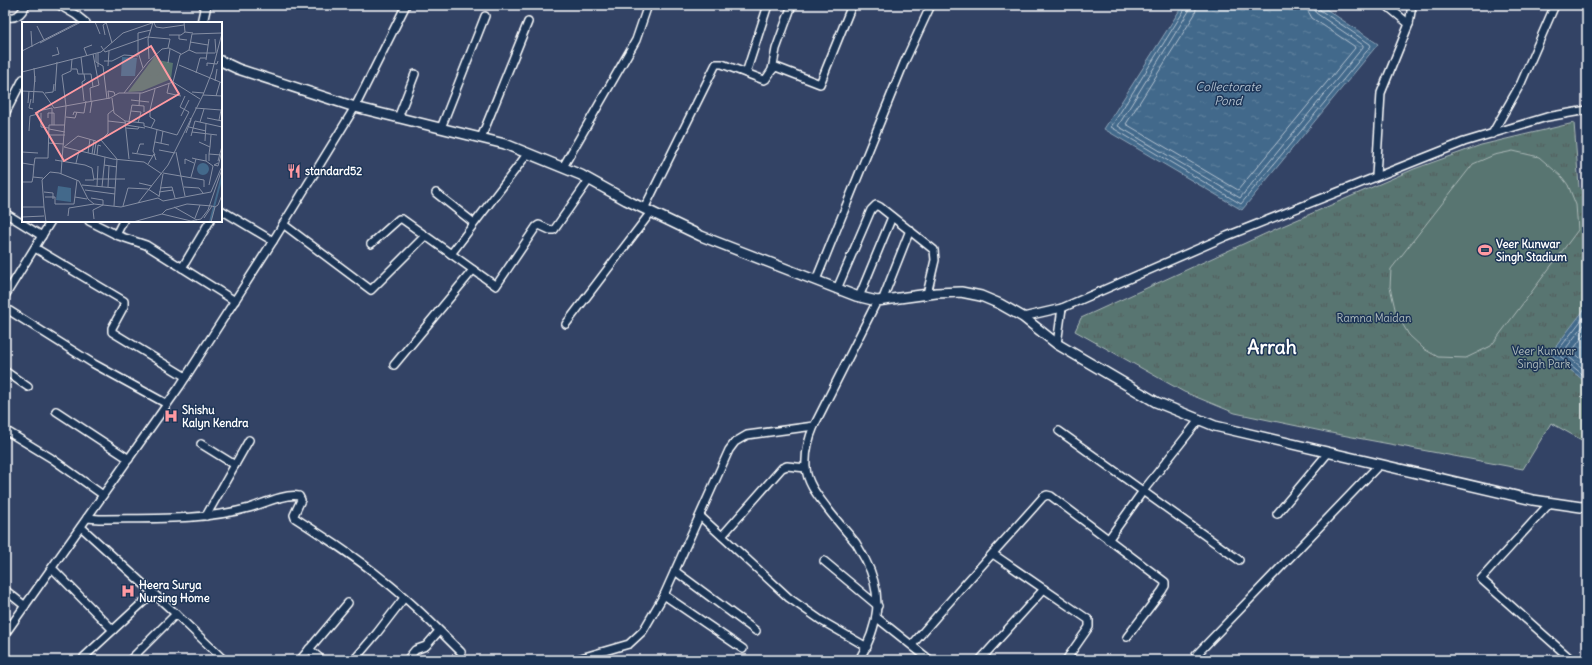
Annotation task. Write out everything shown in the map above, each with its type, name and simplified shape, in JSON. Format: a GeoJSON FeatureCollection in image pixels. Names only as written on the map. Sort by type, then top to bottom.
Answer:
{"type":"FeatureCollection","features":[{"type":"Feature","properties":{"kind":"street"},"geometry":{"type":"LineString","coordinates":[[5,16],[12,18],[17,17],[26,5]]}},
{"type":"Feature","properties":{"kind":"street"},"geometry":{"type":"LineString","coordinates":[[59,5],[85,22]]}},
{"type":"Feature","properties":{"kind":"street"},"geometry":{"type":"LineString","coordinates":[[202,22],[206,5]]}},
{"type":"Feature","properties":{"kind":"street"},"geometry":{"type":"LineString","coordinates":[[5,634],[186,377],[273,241],[355,107],[406,5]]}},
{"type":"Feature","properties":{"kind":"street"},"geometry":{"type":"LineString","coordinates":[[563,167],[636,40],[648,5]]}},
{"type":"Feature","properties":{"kind":"street"},"geometry":{"type":"LineString","coordinates":[[746,73],[768,5]]}},
{"type":"Feature","properties":{"kind":"street"},"geometry":{"type":"LineString","coordinates":[[772,70],[774,56],[792,5]]}},
{"type":"Feature","properties":{"kind":"street"},"geometry":{"type":"LineString","coordinates":[[566,324],[648,210],[716,64],[722,64],[765,80],[774,67],[778,67],[820,84],[852,5]]}},
{"type":"Feature","properties":{"kind":"street"},"geometry":{"type":"LineString","coordinates":[[816,280],[904,63],[931,5]]}},
{"type":"Feature","properties":{"kind":"street"},"geometry":{"type":"LineString","coordinates":[[1386,5],[1409,24]]}},
{"type":"Feature","properties":{"kind":"street"},"geometry":{"type":"LineString","coordinates":[[1376,176],[1381,93],[1409,24],[1412,5]]}},
{"type":"Feature","properties":{"kind":"street"},"geometry":{"type":"LineString","coordinates":[[1492,134],[1520,83],[1555,5]]}},
{"type":"Feature","properties":{"kind":"street"},"geometry":{"type":"LineString","coordinates":[[441,128],[485,16]]}},
{"type":"Feature","properties":{"kind":"street"},"geometry":{"type":"LineString","coordinates":[[481,138],[528,22]]}},
{"type":"Feature","properties":{"kind":"street"},"geometry":{"type":"LineString","coordinates":[[222,61],[238,69],[355,107],[505,144],[563,167],[701,236],[859,297],[880,301],[927,294],[962,292],[981,296],[1000,304],[1023,317],[1057,344],[1156,402],[1215,426],[1533,500],[1581,508],[1587,506]]}},
{"type":"Feature","properties":{"kind":"street"},"geometry":{"type":"LineString","coordinates":[[398,118],[416,74]]}},
{"type":"Feature","properties":{"kind":"street"},"geometry":{"type":"LineString","coordinates":[[5,114],[22,81]]}},
{"type":"Feature","properties":{"kind":"street"},"geometry":{"type":"LineString","coordinates":[[1023,317],[1062,308],[1226,236],[1464,142],[1548,117],[1587,110]]}},
{"type":"Feature","properties":{"kind":"street"},"geometry":{"type":"LineString","coordinates":[[451,254],[528,153]]}},
{"type":"Feature","properties":{"kind":"street"},"geometry":{"type":"LineString","coordinates":[[371,244],[401,219],[494,285],[497,285],[536,227],[539,225],[550,230],[554,230],[590,180]]}},
{"type":"Feature","properties":{"kind":"street"},"geometry":{"type":"LineString","coordinates":[[436,193],[474,224]]}},
{"type":"Feature","properties":{"kind":"street"},"geometry":{"type":"LineString","coordinates":[[837,289],[873,207],[878,206],[931,246],[935,253],[935,260],[927,294]]}},
{"type":"Feature","properties":{"kind":"street"},"geometry":{"type":"LineString","coordinates":[[222,211],[273,241]]}},
{"type":"Feature","properties":{"kind":"street"},"geometry":{"type":"LineString","coordinates":[[5,213],[42,236]]}},
{"type":"Feature","properties":{"kind":"street"},"geometry":{"type":"LineString","coordinates":[[859,297],[892,217]]}},
{"type":"Feature","properties":{"kind":"street"},"geometry":{"type":"LineString","coordinates":[[5,296],[50,222]]}},
{"type":"Feature","properties":{"kind":"street"},"geometry":{"type":"LineString","coordinates":[[94,222],[116,235],[146,245],[234,301]]}},
{"type":"Feature","properties":{"kind":"street"},"geometry":{"type":"LineString","coordinates":[[116,235],[122,222]]}},
{"type":"Feature","properties":{"kind":"street"},"geometry":{"type":"LineString","coordinates":[[182,268],[209,222]]}},
{"type":"Feature","properties":{"kind":"street"},"geometry":{"type":"LineString","coordinates":[[283,224],[371,290],[425,236]]}},
{"type":"Feature","properties":{"kind":"street"},"geometry":{"type":"LineString","coordinates":[[859,660],[867,647],[876,617],[878,606],[876,584],[872,572],[857,545],[817,496],[808,479],[806,468],[806,451],[814,426],[880,301],[910,230]]}},
{"type":"Feature","properties":{"kind":"street"},"geometry":{"type":"LineString","coordinates":[[35,248],[124,301],[124,306],[112,328],[112,332],[186,377]]}},
{"type":"Feature","properties":{"kind":"street"},"geometry":{"type":"LineString","coordinates":[[394,365],[473,270]]}},
{"type":"Feature","properties":{"kind":"street"},"geometry":{"type":"LineString","coordinates":[[5,308],[94,364],[167,404]]}},
{"type":"Feature","properties":{"kind":"street"},"geometry":{"type":"LineString","coordinates":[[1057,344],[1062,308]]}},
{"type":"Feature","properties":{"kind":"street"},"geometry":{"type":"LineString","coordinates":[[5,371],[28,387]]}},
{"type":"Feature","properties":{"kind":"street"},"geometry":{"type":"LineString","coordinates":[[56,410],[129,459]]}},
{"type":"Feature","properties":{"kind":"street"},"geometry":{"type":"LineString","coordinates":[[1108,540],[1143,491],[1199,420]]}},
{"type":"Feature","properties":{"kind":"street"},"geometry":{"type":"LineString","coordinates":[[574,660],[629,644],[642,631],[664,595],[729,450],[735,442],[747,435],[814,426]]}},
{"type":"Feature","properties":{"kind":"street"},"geometry":{"type":"LineString","coordinates":[[5,430],[51,458],[104,495]]}},
{"type":"Feature","properties":{"kind":"street"},"geometry":{"type":"LineString","coordinates":[[1059,431],[1239,560]]}},
{"type":"Feature","properties":{"kind":"street"},"geometry":{"type":"LineString","coordinates":[[206,516],[250,440]]}},
{"type":"Feature","properties":{"kind":"street"},"geometry":{"type":"LineString","coordinates":[[201,444],[235,466]]}},
{"type":"Feature","properties":{"kind":"street"},"geometry":{"type":"LineString","coordinates":[[1277,514],[1328,453]]}},
{"type":"Feature","properties":{"kind":"street"},"geometry":{"type":"LineString","coordinates":[[1196,660],[1196,656],[1199,652],[1379,465]]}},
{"type":"Feature","properties":{"kind":"street"},"geometry":{"type":"LineString","coordinates":[[722,536],[779,470],[788,466],[806,468]]}},
{"type":"Feature","properties":{"kind":"street"},"geometry":{"type":"LineString","coordinates":[[912,646],[950,599],[993,554],[1042,497],[1046,495],[1051,496],[1163,580],[1165,584],[1162,591],[1127,637]]}},
{"type":"Feature","properties":{"kind":"street"},"geometry":{"type":"LineString","coordinates":[[88,518],[206,516],[230,512],[288,496],[299,496],[301,500],[294,515],[295,518],[386,581],[461,652]]}},
{"type":"Feature","properties":{"kind":"street"},"geometry":{"type":"LineString","coordinates":[[1550,503],[1481,579],[1572,660]]}},
{"type":"Feature","properties":{"kind":"street"},"geometry":{"type":"LineString","coordinates":[[700,516],[789,598],[822,621],[867,647]]}},
{"type":"Feature","properties":{"kind":"street"},"geometry":{"type":"LineString","coordinates":[[81,527],[176,614],[221,659]]}},
{"type":"Feature","properties":{"kind":"street"},"geometry":{"type":"LineString","coordinates":[[993,554],[1086,618],[1090,623],[1089,628],[1066,660]]}},
{"type":"Feature","properties":{"kind":"street"},"geometry":{"type":"LineString","coordinates":[[824,561],[878,606]]}},
{"type":"Feature","properties":{"kind":"street"},"geometry":{"type":"LineString","coordinates":[[52,568],[113,630]]}},
{"type":"Feature","properties":{"kind":"street"},"geometry":{"type":"LineString","coordinates":[[675,571],[756,631]]}},
{"type":"Feature","properties":{"kind":"street"},"geometry":{"type":"LineString","coordinates":[[980,660],[1044,589]]}},
{"type":"Feature","properties":{"kind":"street"},"geometry":{"type":"LineString","coordinates":[[5,590],[25,606]]}},
{"type":"Feature","properties":{"kind":"street"},"geometry":{"type":"LineString","coordinates":[[84,657],[153,593]]}},
{"type":"Feature","properties":{"kind":"street"},"geometry":{"type":"LineString","coordinates":[[664,595],[743,649]]}},
{"type":"Feature","properties":{"kind":"street"},"geometry":{"type":"LineString","coordinates":[[354,660],[378,633],[404,598]]}},
{"type":"Feature","properties":{"kind":"street"},"geometry":{"type":"LineString","coordinates":[[300,660],[348,603]]}},
{"type":"Feature","properties":{"kind":"street"},"geometry":{"type":"LineString","coordinates":[[130,660],[176,614]]}},
{"type":"Feature","properties":{"kind":"street"},"geometry":{"type":"LineString","coordinates":[[876,617],[930,660]]}},
{"type":"Feature","properties":{"kind":"street"},"geometry":{"type":"LineString","coordinates":[[407,660],[415,650],[426,646],[440,631]]}},
{"type":"Feature","properties":{"kind":"street"},"geometry":{"type":"LineString","coordinates":[[309,649],[322,660]]}},
{"type":"Feature","properties":{"kind":"green space","name":"Ramna Maidan"},"geometry":{"type":"Polygon","coordinates":[[[1574,123],[1579,187],[1587,196],[1587,443],[1551,423],[1523,469],[1331,433],[1235,413],[1184,392],[1075,331],[1081,318],[1278,228],[1414,169],[1481,145],[1574,123]]]}},
{"type":"Feature","properties":{"kind":"green space","name":"Veer Kunwar Singh Stadium"},"geometry":{"type":"Polygon","coordinates":[[[1513,151],[1539,157],[1562,177],[1568,185],[1576,205],[1578,230],[1491,346],[1466,358],[1438,357],[1424,349],[1409,335],[1396,313],[1390,287],[1391,269],[1473,164],[1494,155],[1513,151]]]}},
{"type":"Feature","properties":{"kind":"water","name":"Collectorate Pond"},"geometry":{"type":"Polygon","coordinates":[[[1183,5],[1320,5],[1378,44],[1242,210],[1104,129],[1183,5]]]}},
{"type":"Feature","properties":{"kind":"water"},"geometry":{"type":"Polygon","coordinates":[[[1587,306],[1587,383],[1550,354],[1587,306]]]}},
{"type":"Feature","properties":{"kind":"place","name":"standard52"},"geometry":{"type":"Point","coordinates":[294,171]}},
{"type":"Feature","properties":{"kind":"place","name":"Veer Kunwar Singh Stadium"},"geometry":{"type":"Point","coordinates":[1485,250]}},
{"type":"Feature","properties":{"kind":"place","name":"Shishu Kalyn Kendra"},"geometry":{"type":"Point","coordinates":[171,416]}},
{"type":"Feature","properties":{"kind":"place","name":"Heera Surya Nursing Home"},"geometry":{"type":"Point","coordinates":[128,591]}},
{"type":"Feature","properties":{"kind":"district","name":"Arrah"},"geometry":{"type":"Point","coordinates":[1272,347]}},
{"type":"Feature","properties":{"kind":"park label","name":"Veer Kunwar Singh Park"},"geometry":{"type":"Point","coordinates":[1544,357]}}]}
